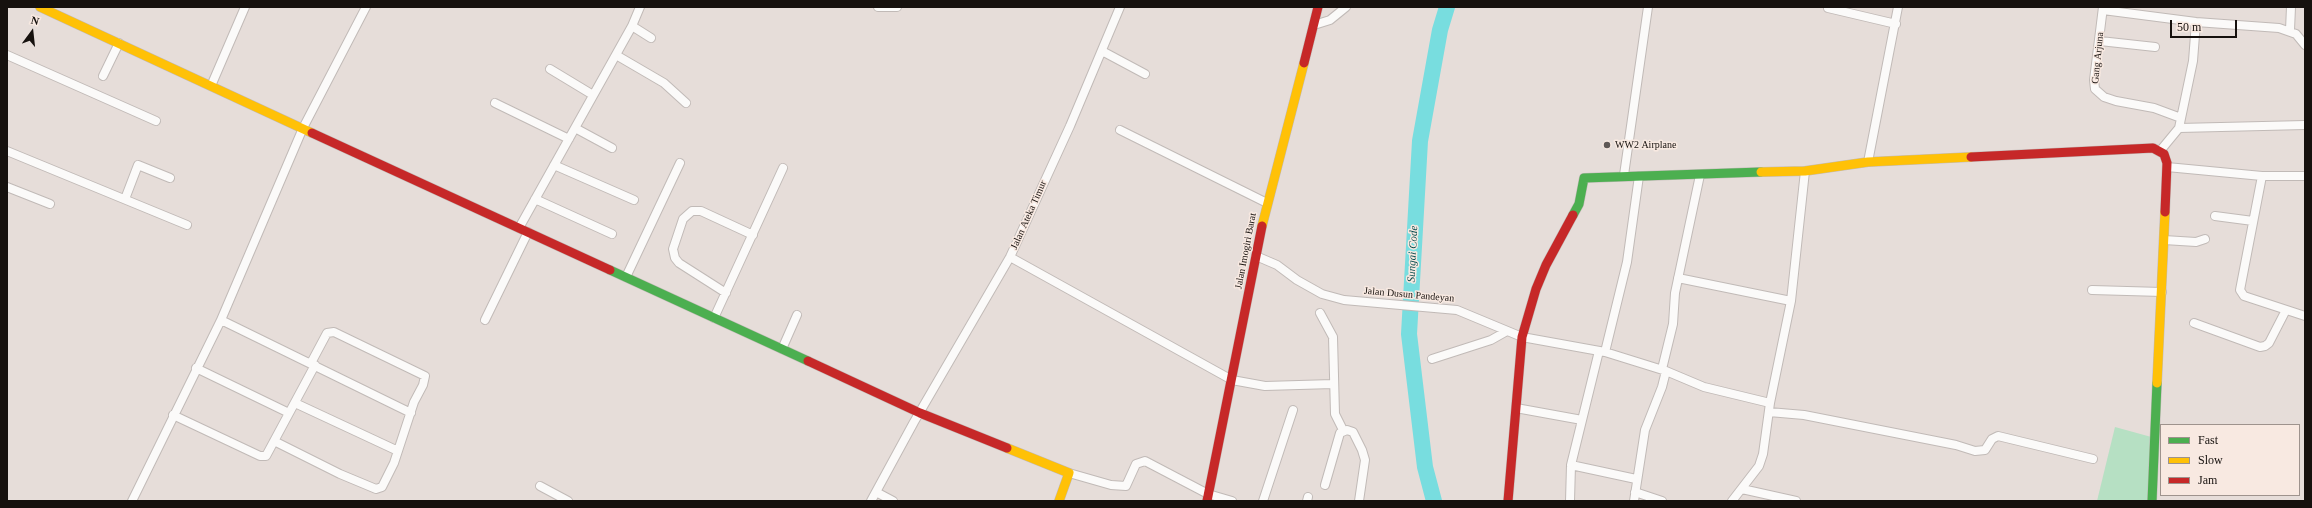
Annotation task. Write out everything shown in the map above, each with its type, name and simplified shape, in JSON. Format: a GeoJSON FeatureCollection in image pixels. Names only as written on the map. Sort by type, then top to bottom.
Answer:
{"type":"FeatureCollection","features":[{"type":"Feature","properties":{"kind":"street"},"geometry":{"type":"LineString","coordinates":[[40,7],[920,413],[1069,473],[1111,485],[1126,486],[1136,464],[1145,461],[1208,497],[1232,501]]}},
{"type":"Feature","properties":{"kind":"street"},"geometry":{"type":"LineString","coordinates":[[212,86],[245,7]]}},
{"type":"Feature","properties":{"kind":"street"},"geometry":{"type":"LineString","coordinates":[[132,501],[220,320],[303,128],[366,7]]}},
{"type":"Feature","properties":{"kind":"street"},"geometry":{"type":"LineString","coordinates":[[519,228],[632,26],[640,7]]}},
{"type":"Feature","properties":{"kind":"street"},"geometry":{"type":"LineString","coordinates":[[878,7],[897,7]]}},
{"type":"Feature","properties":{"kind":"street","name":"Jalan Ateka Timur"},"geometry":{"type":"LineString","coordinates":[[871,501],[1010,257],[1102,51],[1120,7]]}},
{"type":"Feature","properties":{"kind":"street","name":"Jalan Imogiri Barat"},"geometry":{"type":"LineString","coordinates":[[1208,497],[1267,203],[1318,7]]}},
{"type":"Feature","properties":{"kind":"street"},"geometry":{"type":"LineString","coordinates":[[1314,25],[1330,20],[1346,7]]}},
{"type":"Feature","properties":{"kind":"street"},"geometry":{"type":"LineString","coordinates":[[1624,175],[1648,7]]}},
{"type":"Feature","properties":{"kind":"street"},"geometry":{"type":"LineString","coordinates":[[1868,162],[1896,24],[1898,7]]}},
{"type":"Feature","properties":{"kind":"street"},"geometry":{"type":"LineString","coordinates":[[2290,30],[2291,7]]}},
{"type":"Feature","properties":{"kind":"street"},"geometry":{"type":"LineString","coordinates":[[1828,8],[1896,24]]}},
{"type":"Feature","properties":{"kind":"street"},"geometry":{"type":"LineString","coordinates":[[2103,8],[2196,22],[2290,30],[2296,34],[2305,45]]}},
{"type":"Feature","properties":{"kind":"street","name":"Gang Arjuna"},"geometry":{"type":"LineString","coordinates":[[2103,8],[2094,80],[2095,89],[2098,93],[2116,101],[2154,108],[2181,118]]}},
{"type":"Feature","properties":{"kind":"street"},"geometry":{"type":"LineString","coordinates":[[2160,150],[2180,128],[2193,60],[2196,22]]}},
{"type":"Feature","properties":{"kind":"street"},"geometry":{"type":"LineString","coordinates":[[632,26],[651,38]]}},
{"type":"Feature","properties":{"kind":"street"},"geometry":{"type":"LineString","coordinates":[[2100,41],[2155,47]]}},
{"type":"Feature","properties":{"kind":"street"},"geometry":{"type":"LineString","coordinates":[[103,76],[119,43]]}},
{"type":"Feature","properties":{"kind":"street"},"geometry":{"type":"LineString","coordinates":[[1102,51],[1145,74]]}},
{"type":"Feature","properties":{"kind":"street"},"geometry":{"type":"LineString","coordinates":[[7,55],[156,121]]}},
{"type":"Feature","properties":{"kind":"street"},"geometry":{"type":"LineString","coordinates":[[616,55],[664,83],[686,103]]}},
{"type":"Feature","properties":{"kind":"street"},"geometry":{"type":"LineString","coordinates":[[550,69],[593,95]]}},
{"type":"Feature","properties":{"kind":"street"},"geometry":{"type":"LineString","coordinates":[[495,103],[569,139]]}},
{"type":"Feature","properties":{"kind":"street"},"geometry":{"type":"LineString","coordinates":[[2180,128],[2305,125]]}},
{"type":"Feature","properties":{"kind":"street"},"geometry":{"type":"LineString","coordinates":[[574,128],[612,148]]}},
{"type":"Feature","properties":{"kind":"street"},"geometry":{"type":"LineString","coordinates":[[1120,130],[1267,203]]}},
{"type":"Feature","properties":{"kind":"street"},"geometry":{"type":"LineString","coordinates":[[1508,501],[1522,337],[1536,289],[1546,266],[1579,204],[1584,178],[1624,175],[1700,175],[1805,171],[1868,162],[2153,148],[2160,150],[2166,157],[2167,167],[2152,501]]}},
{"type":"Feature","properties":{"kind":"street"},"geometry":{"type":"LineString","coordinates":[[7,151],[187,225]]}},
{"type":"Feature","properties":{"kind":"street"},"geometry":{"type":"LineString","coordinates":[[626,277],[680,163]]}},
{"type":"Feature","properties":{"kind":"street"},"geometry":{"type":"LineString","coordinates":[[125,199],[138,165],[170,178]]}},
{"type":"Feature","properties":{"kind":"street"},"geometry":{"type":"LineString","coordinates":[[554,165],[634,200]]}},
{"type":"Feature","properties":{"kind":"street"},"geometry":{"type":"LineString","coordinates":[[2167,167],[2262,176],[2305,176]]}},
{"type":"Feature","properties":{"kind":"street"},"geometry":{"type":"LineString","coordinates":[[714,318],[783,168]]}},
{"type":"Feature","properties":{"kind":"street"},"geometry":{"type":"LineString","coordinates":[[1732,501],[1759,466],[1763,454],[1770,403],[1791,301],[1805,171]]}},
{"type":"Feature","properties":{"kind":"street"},"geometry":{"type":"LineString","coordinates":[[1662,501],[1634,497],[1636,479],[1645,430],[1662,387],[1673,324],[1678,278],[1700,175]]}},
{"type":"Feature","properties":{"kind":"street"},"geometry":{"type":"LineString","coordinates":[[1570,501],[1571,465],[1582,420],[1627,262],[1639,176]]}},
{"type":"Feature","properties":{"kind":"street"},"geometry":{"type":"LineString","coordinates":[[2262,176],[2240,290],[2244,296],[2305,316]]}},
{"type":"Feature","properties":{"kind":"street"},"geometry":{"type":"LineString","coordinates":[[7,187],[50,204]]}},
{"type":"Feature","properties":{"kind":"street"},"geometry":{"type":"LineString","coordinates":[[535,199],[612,234]]}},
{"type":"Feature","properties":{"kind":"street"},"geometry":{"type":"LineString","coordinates":[[726,293],[679,263],[676,258],[673,249],[683,219],[692,212],[701,211],[753,235]]}},
{"type":"Feature","properties":{"kind":"street"},"geometry":{"type":"LineString","coordinates":[[2215,216],[2253,221]]}},
{"type":"Feature","properties":{"kind":"street"},"geometry":{"type":"LineString","coordinates":[[485,320],[528,232]]}},
{"type":"Feature","properties":{"kind":"street"},"geometry":{"type":"LineString","coordinates":[[2164,240],[2196,242],[2206,239]]}},
{"type":"Feature","properties":{"kind":"street","name":"Jalan Dusun Pandeyan"},"geometry":{"type":"LineString","coordinates":[[1256,256],[1277,265],[1297,280],[1322,294],[1344,300],[1376,304],[1457,310],[1522,337],[1602,352],[1664,370],[1704,387],[1770,403]]}},
{"type":"Feature","properties":{"kind":"street"},"geometry":{"type":"LineString","coordinates":[[1010,257],[1232,380],[1265,386],[1333,384]]}},
{"type":"Feature","properties":{"kind":"street"},"geometry":{"type":"LineString","coordinates":[[1678,278],[1791,301]]}},
{"type":"Feature","properties":{"kind":"street"},"geometry":{"type":"LineString","coordinates":[[2092,290],[2162,292]]}},
{"type":"Feature","properties":{"kind":"street"},"geometry":{"type":"LineString","coordinates":[[2194,323],[2260,347],[2269,343],[2286,310]]}},
{"type":"Feature","properties":{"kind":"street"},"geometry":{"type":"LineString","coordinates":[[1320,313],[1333,337],[1334,414],[1343,430],[1353,432],[1365,460],[1360,501]]}},
{"type":"Feature","properties":{"kind":"street"},"geometry":{"type":"LineString","coordinates":[[782,349],[797,315]]}},
{"type":"Feature","properties":{"kind":"street"},"geometry":{"type":"LineString","coordinates":[[220,320],[411,413]]}},
{"type":"Feature","properties":{"kind":"street"},"geometry":{"type":"LineString","coordinates":[[1432,359],[1491,340],[1507,331]]}},
{"type":"Feature","properties":{"kind":"street"},"geometry":{"type":"LineString","coordinates":[[173,415],[260,456],[266,456],[274,441],[289,413],[295,403],[327,332],[334,332],[413,369],[426,378],[414,402],[398,450],[382,487],[376,488],[340,474],[274,441]]}},
{"type":"Feature","properties":{"kind":"street"},"geometry":{"type":"LineString","coordinates":[[196,368],[289,413]]}},
{"type":"Feature","properties":{"kind":"street"},"geometry":{"type":"LineString","coordinates":[[295,403],[398,450]]}},
{"type":"Feature","properties":{"kind":"street"},"geometry":{"type":"LineString","coordinates":[[1516,408],[1582,420]]}},
{"type":"Feature","properties":{"kind":"street"},"geometry":{"type":"LineString","coordinates":[[1263,501],[1293,410]]}},
{"type":"Feature","properties":{"kind":"street"},"geometry":{"type":"LineString","coordinates":[[1769,412],[1804,415],[1956,445],[1975,452],[1986,450],[1992,439],[1998,436],[2094,459]]}},
{"type":"Feature","properties":{"kind":"street"},"geometry":{"type":"LineString","coordinates":[[1325,486],[1335,447],[1343,430]]}},
{"type":"Feature","properties":{"kind":"street"},"geometry":{"type":"LineString","coordinates":[[1571,465],[1636,479]]}},
{"type":"Feature","properties":{"kind":"street"},"geometry":{"type":"LineString","coordinates":[[1059,501],[1069,473]]}},
{"type":"Feature","properties":{"kind":"street"},"geometry":{"type":"LineString","coordinates":[[540,486],[568,501]]}},
{"type":"Feature","properties":{"kind":"street"},"geometry":{"type":"LineString","coordinates":[[1742,489],[1796,501]]}},
{"type":"Feature","properties":{"kind":"street"},"geometry":{"type":"LineString","coordinates":[[876,492],[893,501]]}},
{"type":"Feature","properties":{"kind":"green space"},"geometry":{"type":"Polygon","coordinates":[[[2115,427],[2155,438],[2152,501],[2097,501],[2115,427]]]}},
{"type":"Feature","properties":{"kind":"waterway","name":"Sungai Code"},"geometry":{"type":"LineString","coordinates":[[1434,501],[1425,467],[1409,334],[1420,141],[1440,30],[1447,7]]}},
{"type":"Feature","properties":{"kind":"traffic: fast"},"geometry":{"type":"LineString","coordinates":[[1573,215],[1579,204],[1584,178],[1761,172]]}},
{"type":"Feature","properties":{"kind":"traffic: fast"},"geometry":{"type":"LineString","coordinates":[[610,270],[808,361]]}},
{"type":"Feature","properties":{"kind":"traffic: fast"},"geometry":{"type":"LineString","coordinates":[[2152,501],[2157,383]]}},
{"type":"Feature","properties":{"kind":"traffic: slow"},"geometry":{"type":"LineString","coordinates":[[40,7],[312,133]]}},
{"type":"Feature","properties":{"kind":"traffic: slow"},"geometry":{"type":"LineString","coordinates":[[1262,226],[1304,63]]}},
{"type":"Feature","properties":{"kind":"traffic: slow"},"geometry":{"type":"LineString","coordinates":[[1761,172],[1805,171],[1868,162],[1971,157]]}},
{"type":"Feature","properties":{"kind":"traffic: slow"},"geometry":{"type":"LineString","coordinates":[[2157,383],[2165,212]]}},
{"type":"Feature","properties":{"kind":"traffic: slow"},"geometry":{"type":"LineString","coordinates":[[1007,448],[1069,473],[1059,501]]}},
{"type":"Feature","properties":{"kind":"traffic: jam"},"geometry":{"type":"LineString","coordinates":[[1304,63],[1318,7]]}},
{"type":"Feature","properties":{"kind":"traffic: jam"},"geometry":{"type":"LineString","coordinates":[[312,133],[610,270]]}},
{"type":"Feature","properties":{"kind":"traffic: jam"},"geometry":{"type":"LineString","coordinates":[[1971,157],[2153,148],[2164,154],[2167,163],[2165,212]]}},
{"type":"Feature","properties":{"kind":"traffic: jam"},"geometry":{"type":"LineString","coordinates":[[1508,501],[1522,337],[1536,289],[1546,265],[1573,215]]}},
{"type":"Feature","properties":{"kind":"traffic: jam"},"geometry":{"type":"LineString","coordinates":[[1207,501],[1262,226]]}},
{"type":"Feature","properties":{"kind":"traffic: jam"},"geometry":{"type":"LineString","coordinates":[[808,361],[920,413],[1007,448]]}},
{"type":"Feature","properties":{"kind":"place","name":"WW2 Airplane"},"geometry":{"type":"Point","coordinates":[1607,145]}}]}
